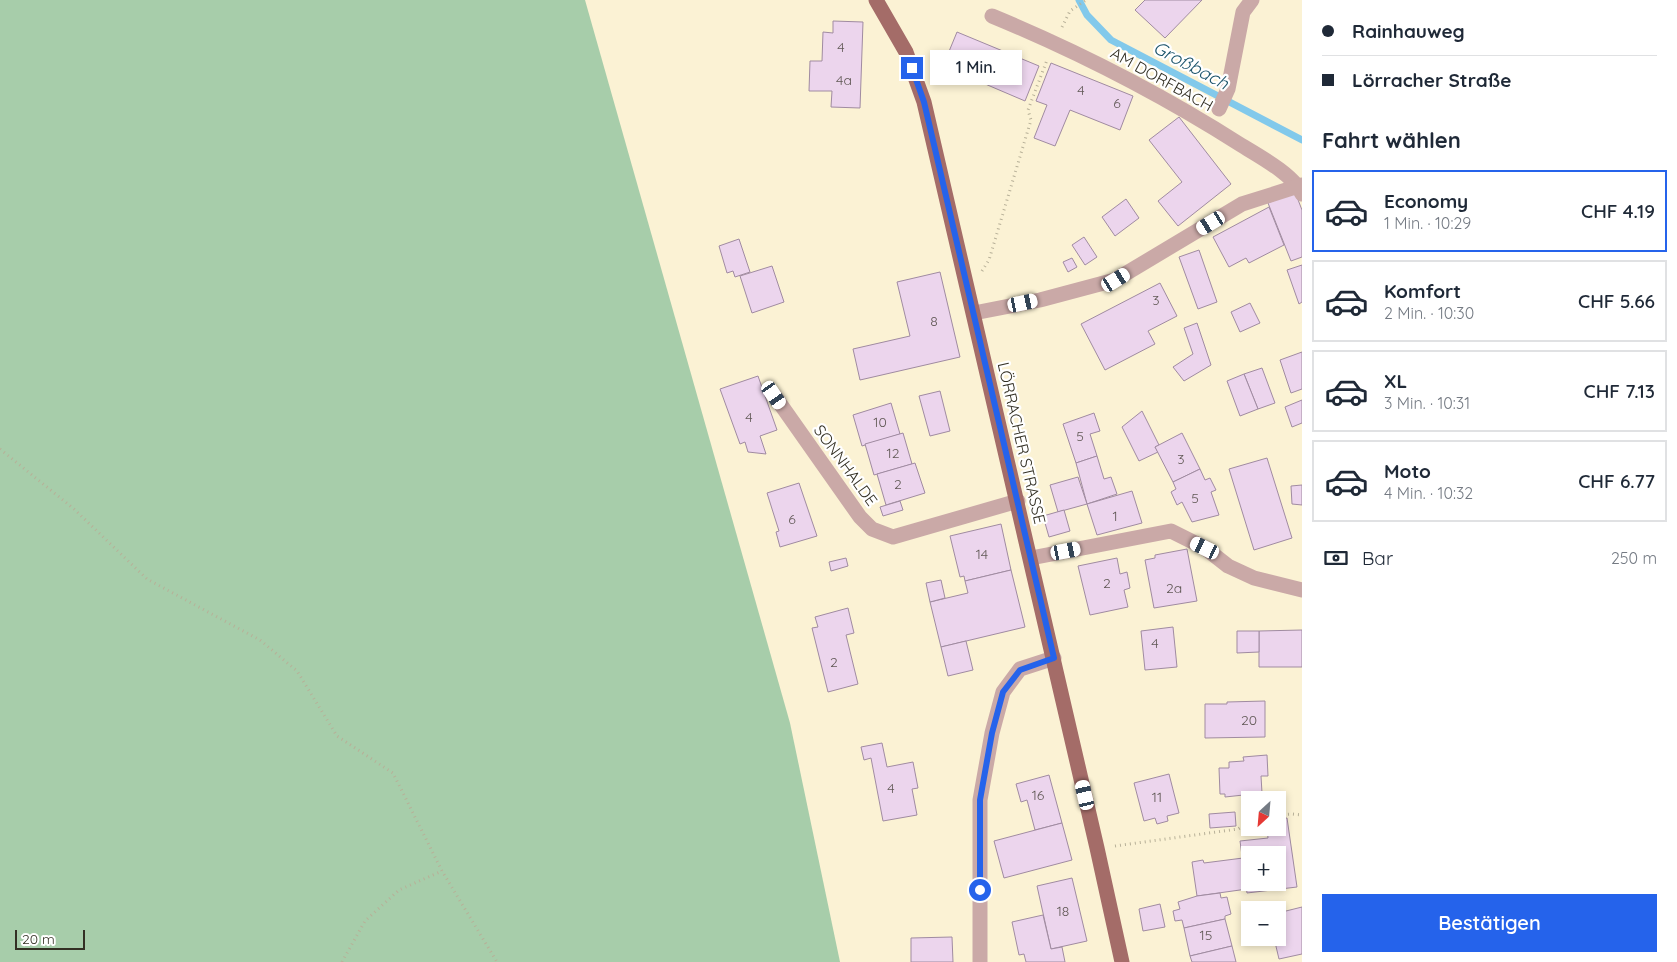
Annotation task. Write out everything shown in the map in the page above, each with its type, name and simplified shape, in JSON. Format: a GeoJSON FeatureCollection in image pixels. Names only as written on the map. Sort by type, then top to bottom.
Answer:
{"type":"FeatureCollection","features":[{"type":"Feature","properties":{"kind":"main road","name":"LÖRRACHER STRASSE"},"geometry":{"type":"LineString","coordinates":[[876,0],[906,52],[924,102],[1018,501],[1122,962]]}},
{"type":"Feature","properties":{"kind":"street"},"geometry":{"type":"LineString","coordinates":[[1219,109],[1228,89],[1243,12],[1252,0]]}},
{"type":"Feature","properties":{"kind":"street","name":"AM DORFBACH"},"geometry":{"type":"LineString","coordinates":[[992,16],[1054,42],[1149,90],[1265,160],[1301,188]]}},
{"type":"Feature","properties":{"kind":"street"},"geometry":{"type":"LineString","coordinates":[[974,313],[1040,300],[1116,280],[1242,204],[1301,188]]}},
{"type":"Feature","properties":{"kind":"street","name":"SONNHALDE"},"geometry":{"type":"LineString","coordinates":[[774,395],[860,516],[872,529],[893,537],[1018,501]]}},
{"type":"Feature","properties":{"kind":"street"},"geometry":{"type":"LineString","coordinates":[[1031,558],[1171,531],[1205,548],[1228,566],[1254,578],[1302,590]]}},
{"type":"Feature","properties":{"kind":"street"},"geometry":{"type":"LineString","coordinates":[[980,962],[980,800],[992,733],[1003,692],[1020,670],[1054,658]]}},
{"type":"Feature","properties":{"kind":"path"},"geometry":{"type":"LineString","coordinates":[[1070,11],[1086,0]]}},
{"type":"Feature","properties":{"kind":"path"},"geometry":{"type":"LineString","coordinates":[[969,293],[989,260],[1031,120],[1028,110],[1054,42]]}},
{"type":"Feature","properties":{"kind":"path"},"geometry":{"type":"LineString","coordinates":[[0,449],[74,509],[147,579],[260,640],[297,671],[337,736],[392,773],[442,871],[497,962]]}},
{"type":"Feature","properties":{"kind":"path"},"geometry":{"type":"LineString","coordinates":[[1286,814],[1302,815]]}},
{"type":"Feature","properties":{"kind":"path"},"geometry":{"type":"LineString","coordinates":[[1097,848],[1241,827]]}},
{"type":"Feature","properties":{"kind":"path"},"geometry":{"type":"LineString","coordinates":[[342,962],[365,920],[399,890],[442,871]]}},
{"type":"Feature","properties":{"kind":"green space"},"geometry":{"type":"Polygon","coordinates":[[[0,0],[585,0],[790,723],[840,962],[0,962],[0,0]]]}},
{"type":"Feature","properties":{"kind":"building"},"geometry":{"type":"Polygon","coordinates":[[[1145,0],[1202,0],[1165,38],[1135,10],[1145,0]]]}},
{"type":"Feature","properties":{"kind":"building"},"geometry":{"type":"Polygon","coordinates":[[[833,21],[863,22],[860,108],[831,107],[832,91],[809,91],[810,61],[822,61],[823,32],[833,33],[833,21]]]}},
{"type":"Feature","properties":{"kind":"building"},"geometry":{"type":"Polygon","coordinates":[[[957,32],[1039,66],[1025,101],[943,66],[957,32]]]}},
{"type":"Feature","properties":{"kind":"building"},"geometry":{"type":"Polygon","coordinates":[[[1051,63],[1133,96],[1120,130],[1070,110],[1055,146],[1034,138],[1047,105],[1036,101],[1051,63]]]}},
{"type":"Feature","properties":{"kind":"building"},"geometry":{"type":"Polygon","coordinates":[[[1179,117],[1231,184],[1178,226],[1158,201],[1182,182],[1149,140],[1179,117]]]}},
{"type":"Feature","properties":{"kind":"building"},"geometry":{"type":"Polygon","coordinates":[[[1295,192],[1302,210],[1302,257],[1291,261],[1268,203],[1295,192]]]}},
{"type":"Feature","properties":{"kind":"building"},"geometry":{"type":"Polygon","coordinates":[[[1126,199],[1139,218],[1115,236],[1102,217],[1126,199]]]}},
{"type":"Feature","properties":{"kind":"building"},"geometry":{"type":"Polygon","coordinates":[[[1269,207],[1284,245],[1249,263],[1246,258],[1229,267],[1213,237],[1269,207]]]}},
{"type":"Feature","properties":{"kind":"building"},"geometry":{"type":"Polygon","coordinates":[[[1084,237],[1097,257],[1085,265],[1072,245],[1084,237]]]}},
{"type":"Feature","properties":{"kind":"building"},"geometry":{"type":"Polygon","coordinates":[[[739,239],[750,272],[735,277],[733,271],[727,273],[719,246],[739,239]]]}},
{"type":"Feature","properties":{"kind":"building"},"geometry":{"type":"Polygon","coordinates":[[[1199,250],[1217,302],[1198,309],[1179,257],[1199,250]]]}},
{"type":"Feature","properties":{"kind":"building"},"geometry":{"type":"Polygon","coordinates":[[[1072,258],[1077,267],[1068,272],[1063,262],[1072,258]]]}},
{"type":"Feature","properties":{"kind":"building"},"geometry":{"type":"Polygon","coordinates":[[[1302,265],[1302,302],[1299,304],[1287,270],[1302,265]]]}},
{"type":"Feature","properties":{"kind":"building"},"geometry":{"type":"Polygon","coordinates":[[[772,266],[784,302],[752,313],[740,276],[772,266]]]}},
{"type":"Feature","properties":{"kind":"building"},"geometry":{"type":"Polygon","coordinates":[[[940,272],[960,357],[860,380],[853,349],[910,336],[897,282],[940,272]]]}},
{"type":"Feature","properties":{"kind":"building"},"geometry":{"type":"Polygon","coordinates":[[[1160,283],[1177,316],[1148,331],[1155,344],[1105,370],[1081,324],[1160,283]]]}},
{"type":"Feature","properties":{"kind":"building"},"geometry":{"type":"Polygon","coordinates":[[[1250,303],[1260,323],[1240,332],[1231,312],[1250,303]]]}},
{"type":"Feature","properties":{"kind":"building"},"geometry":{"type":"Polygon","coordinates":[[[1197,323],[1211,365],[1184,381],[1173,367],[1193,354],[1184,328],[1197,323]]]}},
{"type":"Feature","properties":{"kind":"building"},"geometry":{"type":"Polygon","coordinates":[[[1302,352],[1302,389],[1291,393],[1280,360],[1302,352]]]}},
{"type":"Feature","properties":{"kind":"building"},"geometry":{"type":"Polygon","coordinates":[[[1262,368],[1275,403],[1258,409],[1244,374],[1262,368]]]}},
{"type":"Feature","properties":{"kind":"building"},"geometry":{"type":"Polygon","coordinates":[[[1244,374],[1258,409],[1240,416],[1227,381],[1244,374]]]}},
{"type":"Feature","properties":{"kind":"building"},"geometry":{"type":"Polygon","coordinates":[[[758,376],[777,430],[760,436],[766,454],[748,452],[745,442],[740,444],[720,389],[758,376]]]}},
{"type":"Feature","properties":{"kind":"building"},"geometry":{"type":"Polygon","coordinates":[[[940,391],[950,431],[930,436],[919,396],[940,391]]]}},
{"type":"Feature","properties":{"kind":"building"},"geometry":{"type":"Polygon","coordinates":[[[1302,400],[1302,423],[1292,427],[1285,407],[1302,400]]]}},
{"type":"Feature","properties":{"kind":"building"},"geometry":{"type":"Polygon","coordinates":[[[891,403],[900,434],[862,446],[853,415],[891,403]]]}},
{"type":"Feature","properties":{"kind":"building"},"geometry":{"type":"Polygon","coordinates":[[[1142,411],[1159,445],[1155,447],[1158,452],[1139,461],[1122,427],[1142,411]]]}},
{"type":"Feature","properties":{"kind":"building"},"geometry":{"type":"Polygon","coordinates":[[[1094,413],[1100,431],[1090,434],[1097,456],[1076,463],[1063,424],[1094,413]]]}},
{"type":"Feature","properties":{"kind":"building"},"geometry":{"type":"Polygon","coordinates":[[[903,433],[912,464],[874,475],[865,444],[903,433]]]}},
{"type":"Feature","properties":{"kind":"building"},"geometry":{"type":"Polygon","coordinates":[[[1182,433],[1200,469],[1173,482],[1155,447],[1182,433]]]}},
{"type":"Feature","properties":{"kind":"building"},"geometry":{"type":"Polygon","coordinates":[[[1097,456],[1104,479],[1111,477],[1117,494],[1087,504],[1076,463],[1097,456]]]}},
{"type":"Feature","properties":{"kind":"building"},"geometry":{"type":"Polygon","coordinates":[[[1267,458],[1292,538],[1254,550],[1229,469],[1267,458]]]}},
{"type":"Feature","properties":{"kind":"building"},"geometry":{"type":"Polygon","coordinates":[[[915,463],[925,493],[886,505],[877,474],[915,463]]]}},
{"type":"Feature","properties":{"kind":"building"},"geometry":{"type":"Polygon","coordinates":[[[1200,469],[1205,480],[1210,478],[1216,490],[1211,492],[1219,515],[1192,522],[1182,502],[1177,505],[1171,492],[1176,489],[1173,482],[1200,469]]]}},
{"type":"Feature","properties":{"kind":"building"},"geometry":{"type":"Polygon","coordinates":[[[1078,477],[1087,504],[1058,512],[1050,485],[1078,477]]]}},
{"type":"Feature","properties":{"kind":"building"},"geometry":{"type":"Polygon","coordinates":[[[799,483],[817,536],[780,547],[776,532],[779,531],[767,493],[799,483]]]}},
{"type":"Feature","properties":{"kind":"building"},"geometry":{"type":"Polygon","coordinates":[[[1302,485],[1302,505],[1292,504],[1291,486],[1302,485]]]}},
{"type":"Feature","properties":{"kind":"building"},"geometry":{"type":"Polygon","coordinates":[[[1132,491],[1142,523],[1097,535],[1087,504],[1132,491]]]}},
{"type":"Feature","properties":{"kind":"building"},"geometry":{"type":"Polygon","coordinates":[[[900,501],[903,510],[883,516],[880,507],[900,501]]]}},
{"type":"Feature","properties":{"kind":"building"},"geometry":{"type":"Polygon","coordinates":[[[1064,510],[1070,531],[1049,537],[1043,516],[1064,510]]]}},
{"type":"Feature","properties":{"kind":"building"},"geometry":{"type":"Polygon","coordinates":[[[1001,524],[1011,570],[965,581],[964,576],[960,577],[950,536],[1001,524]]]}},
{"type":"Feature","properties":{"kind":"building"},"geometry":{"type":"Polygon","coordinates":[[[1187,549],[1197,601],[1154,608],[1145,560],[1155,558],[1155,555],[1187,549]]]}},
{"type":"Feature","properties":{"kind":"building"},"geometry":{"type":"Polygon","coordinates":[[[846,558],[848,566],[831,571],[829,562],[846,558]]]}},
{"type":"Feature","properties":{"kind":"building"},"geometry":{"type":"Polygon","coordinates":[[[1117,558],[1120,574],[1127,572],[1130,588],[1124,590],[1128,607],[1090,615],[1078,566],[1117,558]]]}},
{"type":"Feature","properties":{"kind":"building"},"geometry":{"type":"Polygon","coordinates":[[[1011,570],[1025,627],[941,647],[930,602],[968,593],[965,581],[1011,570]]]}},
{"type":"Feature","properties":{"kind":"building"},"geometry":{"type":"Polygon","coordinates":[[[941,580],[945,598],[930,602],[926,583],[941,580]]]}},
{"type":"Feature","properties":{"kind":"building"},"geometry":{"type":"Polygon","coordinates":[[[848,608],[854,633],[846,635],[858,684],[828,692],[812,628],[818,627],[815,617],[848,608]]]}},
{"type":"Feature","properties":{"kind":"building"},"geometry":{"type":"Polygon","coordinates":[[[1173,627],[1177,667],[1145,670],[1141,631],[1173,627]]]}},
{"type":"Feature","properties":{"kind":"building"},"geometry":{"type":"Polygon","coordinates":[[[1302,630],[1302,667],[1259,667],[1259,631],[1302,630]]]}},
{"type":"Feature","properties":{"kind":"building"},"geometry":{"type":"Polygon","coordinates":[[[1237,631],[1259,631],[1259,652],[1237,653],[1237,631]]]}},
{"type":"Feature","properties":{"kind":"building"},"geometry":{"type":"Polygon","coordinates":[[[966,641],[973,670],[948,676],[941,647],[966,641]]]}},
{"type":"Feature","properties":{"kind":"building"},"geometry":{"type":"Polygon","coordinates":[[[1265,701],[1265,737],[1205,738],[1205,704],[1265,701]]]}},
{"type":"Feature","properties":{"kind":"building"},"geometry":{"type":"Polygon","coordinates":[[[882,743],[887,767],[913,762],[918,788],[912,789],[917,815],[883,821],[871,758],[864,760],[861,747],[882,743]]]}},
{"type":"Feature","properties":{"kind":"building"},"geometry":{"type":"Polygon","coordinates":[[[1267,755],[1268,776],[1261,776],[1262,791],[1241,791],[1241,795],[1225,797],[1225,794],[1220,794],[1219,768],[1229,768],[1229,762],[1244,761],[1243,757],[1267,755]]]}},
{"type":"Feature","properties":{"kind":"building"},"geometry":{"type":"Polygon","coordinates":[[[1169,774],[1179,813],[1167,816],[1168,821],[1157,824],[1155,818],[1144,821],[1134,783],[1169,774]]]}},
{"type":"Feature","properties":{"kind":"building"},"geometry":{"type":"Polygon","coordinates":[[[1049,775],[1062,823],[1035,830],[1027,800],[1021,802],[1016,784],[1049,775]]]}},
{"type":"Feature","properties":{"kind":"building"},"geometry":{"type":"Polygon","coordinates":[[[1235,812],[1236,826],[1210,828],[1209,814],[1235,812]]]}},
{"type":"Feature","properties":{"kind":"building"},"geometry":{"type":"Polygon","coordinates":[[[1287,818],[1297,887],[1286,888],[1286,846],[1241,846],[1241,848],[1240,841],[1268,838],[1268,836],[1286,836],[1287,818]]]}},
{"type":"Feature","properties":{"kind":"building"},"geometry":{"type":"Polygon","coordinates":[[[1062,823],[1072,860],[1004,878],[994,841],[1062,823]]]}},
{"type":"Feature","properties":{"kind":"building"},"geometry":{"type":"Polygon","coordinates":[[[1241,858],[1241,890],[1197,896],[1192,862],[1203,860],[1204,863],[1241,858]]]}},
{"type":"Feature","properties":{"kind":"building"},"geometry":{"type":"Polygon","coordinates":[[[1072,878],[1087,941],[1051,949],[1037,886],[1072,878]]]}},
{"type":"Feature","properties":{"kind":"building"},"geometry":{"type":"Polygon","coordinates":[[[1247,891],[1264,891],[1247,893],[1247,891]]]}},
{"type":"Feature","properties":{"kind":"building"},"geometry":{"type":"Polygon","coordinates":[[[1220,893],[1221,898],[1227,897],[1231,914],[1225,916],[1225,919],[1184,928],[1182,920],[1175,921],[1173,911],[1180,909],[1178,902],[1197,896],[1220,893]]]}},
{"type":"Feature","properties":{"kind":"building"},"geometry":{"type":"Polygon","coordinates":[[[1160,904],[1165,927],[1143,931],[1139,909],[1160,904]]]}},
{"type":"Feature","properties":{"kind":"building"},"geometry":{"type":"Polygon","coordinates":[[[1302,907],[1302,954],[1279,959],[1276,946],[1286,946],[1286,911],[1302,907]]]}},
{"type":"Feature","properties":{"kind":"building"},"geometry":{"type":"Polygon","coordinates":[[[1043,915],[1051,949],[1062,947],[1065,962],[1026,962],[1024,954],[1019,955],[1012,922],[1043,915]]]}},
{"type":"Feature","properties":{"kind":"building"},"geometry":{"type":"Polygon","coordinates":[[[1225,919],[1232,946],[1190,956],[1184,928],[1225,919]]]}},
{"type":"Feature","properties":{"kind":"building"},"geometry":{"type":"Polygon","coordinates":[[[952,937],[953,962],[911,962],[911,938],[952,937]]]}},
{"type":"Feature","properties":{"kind":"building"},"geometry":{"type":"Polygon","coordinates":[[[1232,946],[1236,962],[1192,962],[1190,956],[1232,946]]]}},
{"type":"Feature","properties":{"kind":"waterway","name":"Großbach"},"geometry":{"type":"LineString","coordinates":[[1079,0],[1087,15],[1111,40],[1302,140]]}},
{"type":"Feature","properties":{"kind":"route"},"geometry":{"type":"LineString","coordinates":[[912,68],[924,102],[1054,658],[1020,670],[1003,692],[992,733],[980,800],[980,890]]}}]}
